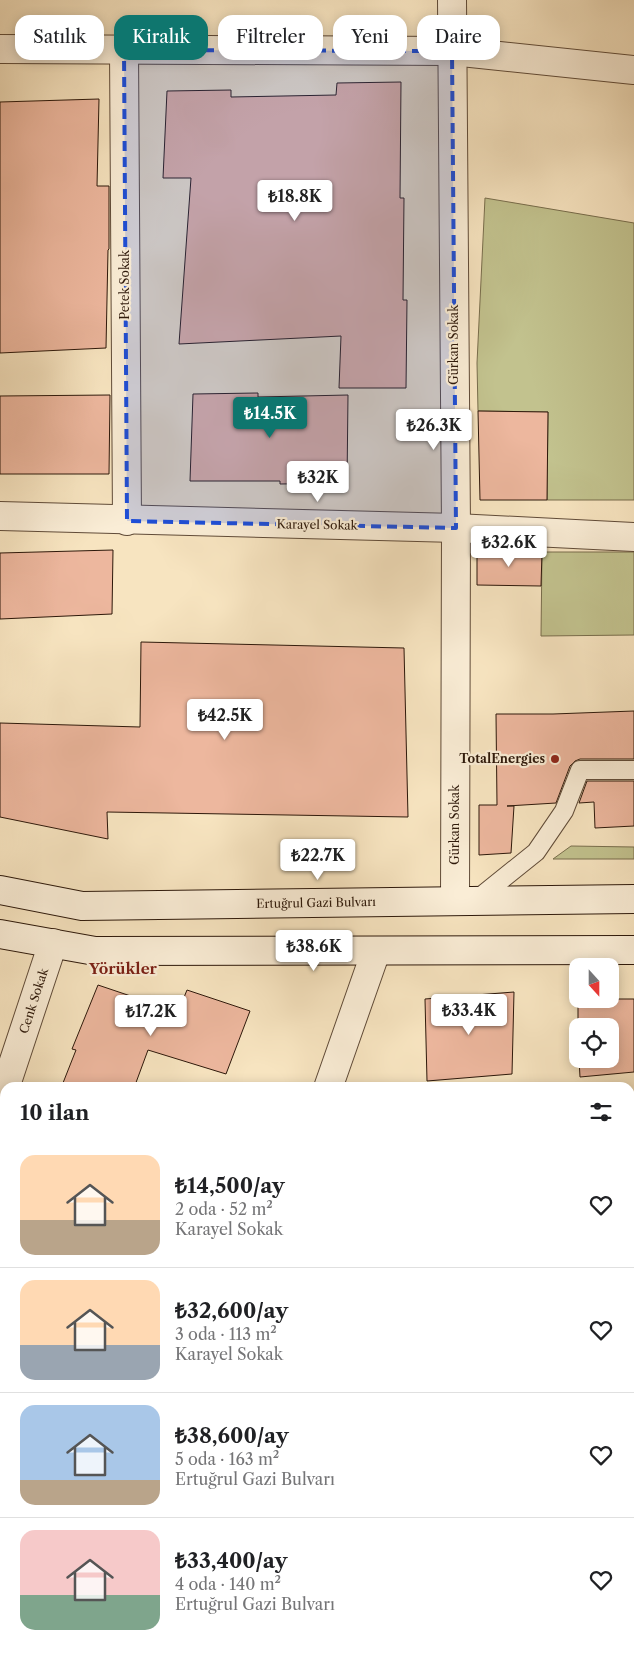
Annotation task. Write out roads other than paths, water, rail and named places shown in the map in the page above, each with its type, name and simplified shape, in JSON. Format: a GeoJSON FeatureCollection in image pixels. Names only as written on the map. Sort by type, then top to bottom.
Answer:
{"type":"FeatureCollection","features":[{"type":"Feature","properties":{"kind":"street","name":"Gürkan Sokak"},"geometry":{"type":"LineString","coordinates":[[452,0],[452,15]]}},
{"type":"Feature","properties":{"kind":"street"},"geometry":{"type":"LineString","coordinates":[[0,49],[114,50]]}},
{"type":"Feature","properties":{"kind":"street"},"geometry":{"type":"LineString","coordinates":[[208,50],[417,51]]}},
{"type":"Feature","properties":{"kind":"street"},"geometry":{"type":"LineString","coordinates":[[500,56],[634,70]]}},
{"type":"Feature","properties":{"kind":"street","name":"Petek Sokak"},"geometry":{"type":"LineString","coordinates":[[124,60],[127,521]]}},
{"type":"Feature","properties":{"kind":"street","name":"Gürkan Sokak"},"geometry":{"type":"LineString","coordinates":[[452,60],[456,528],[465,901]]}},
{"type":"Feature","properties":{"kind":"street","name":"Karayel Sokak"},"geometry":{"type":"LineString","coordinates":[[0,516],[127,521],[456,528],[634,537]]}},
{"type":"Feature","properties":{"kind":"street","name":"Ertuğrul Gazi Bulvarı"},"geometry":{"type":"LineString","coordinates":[[0,890],[82,906],[634,899]]}},
{"type":"Feature","properties":{"kind":"street"},"geometry":{"type":"LineString","coordinates":[[0,934],[95,951],[634,950]]}},
{"type":"Feature","properties":{"kind":"street","name":"Cenk Sokak"},"geometry":{"type":"LineString","coordinates":[[7,1082],[53,943]]}},
{"type":"Feature","properties":{"kind":"street"},"geometry":{"type":"LineString","coordinates":[[330,1082],[376,951]]}},
{"type":"Feature","properties":{"kind":"lane"},"geometry":{"type":"LineString","coordinates":[[465,901],[536,852],[564,811],[580,770],[634,770]]}},
{"type":"Feature","properties":{"kind":"place","name":"TotalEnergies"},"geometry":{"type":"Point","coordinates":[555,759]}},
{"type":"Feature","properties":{"kind":"district","name":"Yörükler"},"geometry":{"type":"Point","coordinates":[123,969]}}]}
